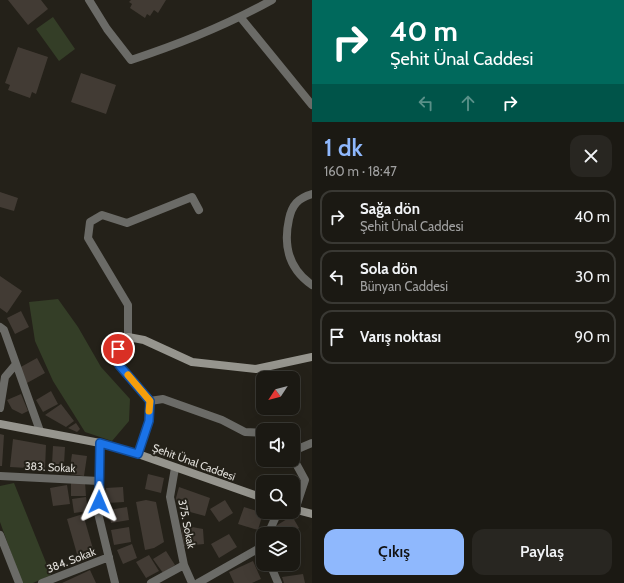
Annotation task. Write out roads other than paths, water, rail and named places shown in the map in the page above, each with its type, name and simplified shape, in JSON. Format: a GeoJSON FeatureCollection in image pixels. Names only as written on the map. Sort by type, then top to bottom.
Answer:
{"type":"FeatureCollection","features":[{"type":"Feature","properties":{"kind":"street"},"geometry":{"type":"LineString","coordinates":[[89,0],[107,29],[131,60],[174,46],[241,18],[272,0]]}},
{"type":"Feature","properties":{"kind":"street"},"geometry":{"type":"LineString","coordinates":[[241,18],[312,105]]}},
{"type":"Feature","properties":{"kind":"street"},"geometry":{"type":"LineString","coordinates":[[312,194],[302,196],[291,208],[286,234],[287,251],[294,266],[302,278],[312,285]]}},
{"type":"Feature","properties":{"kind":"street"},"geometry":{"type":"LineString","coordinates":[[138,454],[149,421],[150,401],[119,365],[118,349],[128,337],[128,305],[88,238],[90,222],[102,215],[127,223],[192,197],[199,210]]}},
{"type":"Feature","properties":{"kind":"street"},"geometry":{"type":"LineString","coordinates":[[0,327],[4,330],[40,431]]}},
{"type":"Feature","properties":{"kind":"street"},"geometry":{"type":"LineString","coordinates":[[128,337],[144,340],[192,362],[256,369],[312,357]]}},
{"type":"Feature","properties":{"kind":"street"},"geometry":{"type":"LineString","coordinates":[[0,408],[5,377],[16,364]]}},
{"type":"Feature","properties":{"kind":"street"},"geometry":{"type":"LineString","coordinates":[[150,401],[163,399],[222,420],[246,432],[256,433]]}},
{"type":"Feature","properties":{"kind":"street","name":"Şehit Ünal Caddesi"},"geometry":{"type":"LineString","coordinates":[[0,424],[100,443],[138,454],[256,496]]}},
{"type":"Feature","properties":{"kind":"street"},"geometry":{"type":"LineString","coordinates":[[100,443],[98,513],[115,583]]}},
{"type":"Feature","properties":{"kind":"street"},"geometry":{"type":"LineString","coordinates":[[300,448],[312,443]]}},
{"type":"Feature","properties":{"kind":"street"},"geometry":{"type":"LineString","coordinates":[[298,467],[305,480],[300,493]]}},
{"type":"Feature","properties":{"kind":"street","name":"375. Sokak"},"geometry":{"type":"LineString","coordinates":[[175,468],[170,497],[184,565],[192,583]]}},
{"type":"Feature","properties":{"kind":"street","name":"383. Sokak"},"geometry":{"type":"LineString","coordinates":[[0,476],[99,480]]}},
{"type":"Feature","properties":{"kind":"street"},"geometry":{"type":"LineString","coordinates":[[300,511],[312,514]]}},
{"type":"Feature","properties":{"kind":"street"},"geometry":{"type":"LineString","coordinates":[[0,535],[19,583]]}},
{"type":"Feature","properties":{"kind":"street"},"geometry":{"type":"LineString","coordinates":[[198,583],[256,550]]}},
{"type":"Feature","properties":{"kind":"street","name":"384. Sokak"},"geometry":{"type":"LineString","coordinates":[[42,583],[109,557]]}},
{"type":"Feature","properties":{"kind":"street"},"geometry":{"type":"LineString","coordinates":[[151,583],[184,565]]}},
{"type":"Feature","properties":{"kind":"street"},"geometry":{"type":"LineString","coordinates":[[273,571],[278,583]]}}]}
